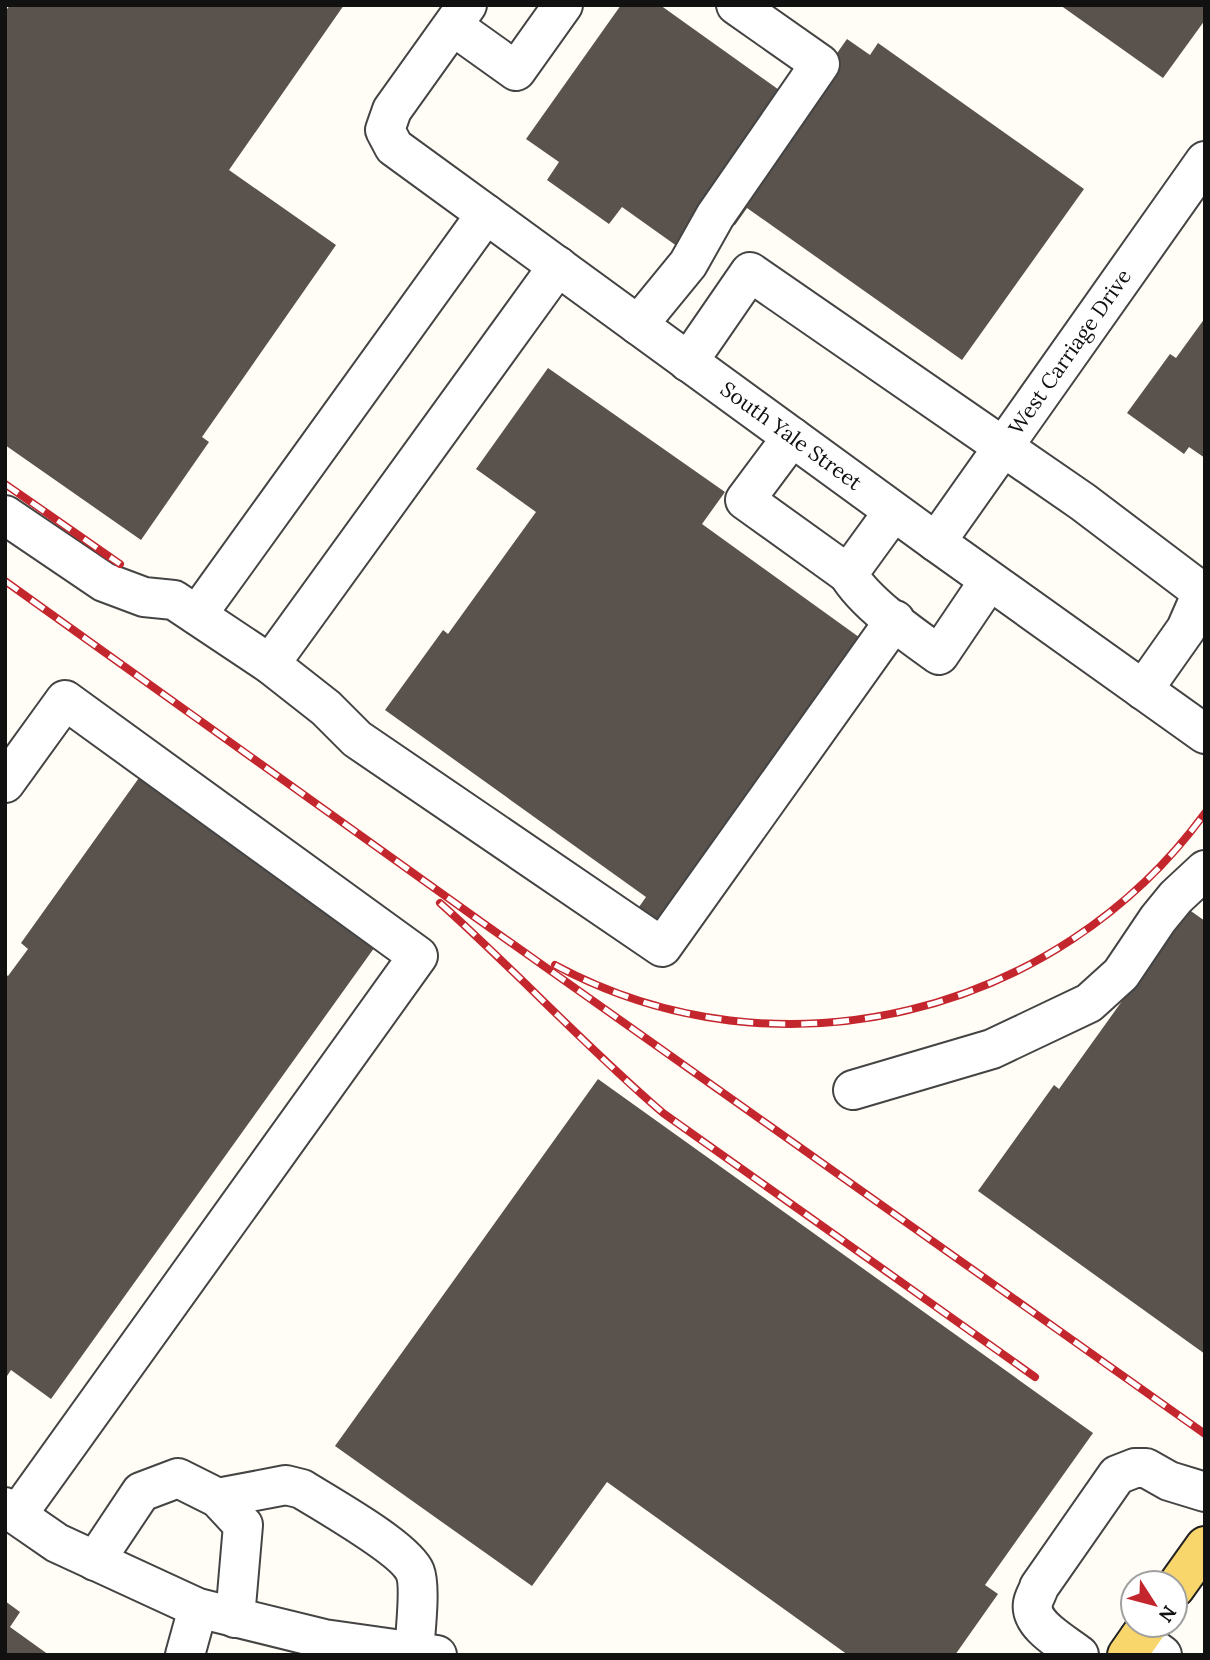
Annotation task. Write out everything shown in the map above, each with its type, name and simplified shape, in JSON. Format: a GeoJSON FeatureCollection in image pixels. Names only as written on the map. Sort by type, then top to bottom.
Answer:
{"type":"FeatureCollection","features":[{"type":"Feature","properties":{"kind":"main road"},"geometry":{"type":"LineString","coordinates":[[1189,1569],[1205,1546]]}},
{"type":"Feature","properties":{"kind":"street"},"geometry":{"type":"LineString","coordinates":[[460,15],[516,71],[563,5]]}},
{"type":"Feature","properties":{"kind":"street"},"geometry":{"type":"LineString","coordinates":[[638,325],[688,264],[715,216],[820,64],[736,5]]}},
{"type":"Feature","properties":{"kind":"street","name":"South Yale Street"},"geometry":{"type":"LineString","coordinates":[[460,15],[392,110],[385,131],[394,147],[989,581],[1205,734]]}},
{"type":"Feature","properties":{"kind":"street","name":"West Carriage Drive"},"geometry":{"type":"LineString","coordinates":[[936,542],[1200,179]]}},
{"type":"Feature","properties":{"kind":"street"},"geometry":{"type":"LineString","coordinates":[[197,615],[486,214]]}},
{"type":"Feature","properties":{"kind":"street"},"geometry":{"type":"LineString","coordinates":[[270,664],[558,266]]}},
{"type":"Feature","properties":{"kind":"street"},"geometry":{"type":"LineString","coordinates":[[688,362],[750,272],[1093,510],[1194,586],[1200,597],[1186,629],[1143,690]]}},
{"type":"Feature","properties":{"kind":"street"},"geometry":{"type":"LineString","coordinates":[[792,437],[746,500],[848,574],[856,589],[939,655],[989,581]]}},
{"type":"Feature","properties":{"kind":"street"},"geometry":{"type":"LineString","coordinates":[[848,574],[894,512]]}},
{"type":"Feature","properties":{"kind":"street"},"geometry":{"type":"LineString","coordinates":[[5,515],[104,582],[144,597],[174,600],[197,615],[270,664],[326,708],[357,739],[662,947],[895,621]]}},
{"type":"Feature","properties":{"kind":"street"},"geometry":{"type":"LineString","coordinates":[[5,783],[65,700],[418,956],[11,1511],[57,1543],[198,1608],[322,1647],[426,1654],[418,1611],[416,1573],[401,1554],[302,1489],[286,1485],[218,1498]]}},
{"type":"Feature","properties":{"kind":"street"},"geometry":{"type":"LineString","coordinates":[[853,1090],[992,1049],[1089,1003],[1121,974],[1158,919],[1176,897],[1205,870]]}},
{"type":"Feature","properties":{"kind":"street"},"geometry":{"type":"LineString","coordinates":[[1079,1655],[1048,1632],[1036,1618],[1033,1605],[1040,1587],[1117,1475],[1135,1468],[1146,1468],[1169,1481],[1205,1492]]}},
{"type":"Feature","properties":{"kind":"street"},"geometry":{"type":"LineString","coordinates":[[94,1561],[141,1492],[178,1478],[218,1498],[243,1525],[235,1618]]}},
{"type":"Feature","properties":{"kind":"street"},"geometry":{"type":"LineString","coordinates":[[185,1655],[198,1608]]}},
{"type":"Feature","properties":{"kind":"building"},"geometry":{"type":"Polygon","coordinates":[[[10,5],[344,5],[229,170],[336,245],[202,437],[209,442],[141,540],[5,445],[5,12],[10,5]]]}},
{"type":"Feature","properties":{"kind":"building"},"geometry":{"type":"Polygon","coordinates":[[[621,5],[660,5],[789,97],[681,249],[622,207],[609,224],[547,180],[559,162],[526,139],[621,5]]]}},
{"type":"Feature","properties":{"kind":"building"},"geometry":{"type":"Polygon","coordinates":[[[1060,5],[1205,5],[1205,20],[1163,78],[1060,5]]]}},
{"type":"Feature","properties":{"kind":"building"},"geometry":{"type":"Polygon","coordinates":[[[847,39],[870,55],[878,43],[1084,189],[962,360],[747,208],[735,225],[722,216],[847,39]]]}},
{"type":"Feature","properties":{"kind":"building"},"geometry":{"type":"Polygon","coordinates":[[[1205,318],[1205,458],[1189,447],[1184,454],[1127,413],[1170,354],[1176,358],[1205,318]]]}},
{"type":"Feature","properties":{"kind":"building"},"geometry":{"type":"Polygon","coordinates":[[[548,368],[725,492],[702,524],[863,640],[661,923],[639,907],[646,897],[385,710],[443,630],[448,634],[536,512],[476,469],[548,368]]]}},
{"type":"Feature","properties":{"kind":"building"},"geometry":{"type":"Polygon","coordinates":[[[141,775],[377,944],[51,1399],[11,1370],[5,1379],[5,974],[8,976],[28,949],[21,943],[141,775]]]}},
{"type":"Feature","properties":{"kind":"building"},"geometry":{"type":"Polygon","coordinates":[[[1188,909],[1205,921],[1205,1354],[978,1191],[1054,1085],[1059,1089],[1188,909]]]}},
{"type":"Feature","properties":{"kind":"building"},"geometry":{"type":"Polygon","coordinates":[[[598,1079],[1093,1433],[985,1585],[998,1594],[955,1655],[848,1655],[607,1482],[532,1586],[335,1446],[598,1079]]]}},
{"type":"Feature","properties":{"kind":"building"},"geometry":{"type":"Polygon","coordinates":[[[5,1601],[20,1612],[10,1627],[49,1655],[5,1655],[5,1601]]]}},
{"type":"Feature","properties":{"kind":"railway"},"geometry":{"type":"LineString","coordinates":[[5,484],[120,564]]}},
{"type":"Feature","properties":{"kind":"railway"},"geometry":{"type":"LineString","coordinates":[[5,581],[1205,1434]]}},
{"type":"Feature","properties":{"kind":"railway"},"geometry":{"type":"LineString","coordinates":[[555,965],[641,1001],[730,1020],[820,1023],[908,1010],[993,982],[1072,939],[1144,883],[1205,813]]}},
{"type":"Feature","properties":{"kind":"railway"},"geometry":{"type":"LineString","coordinates":[[440,903],[663,1113],[1035,1377]]}}]}
